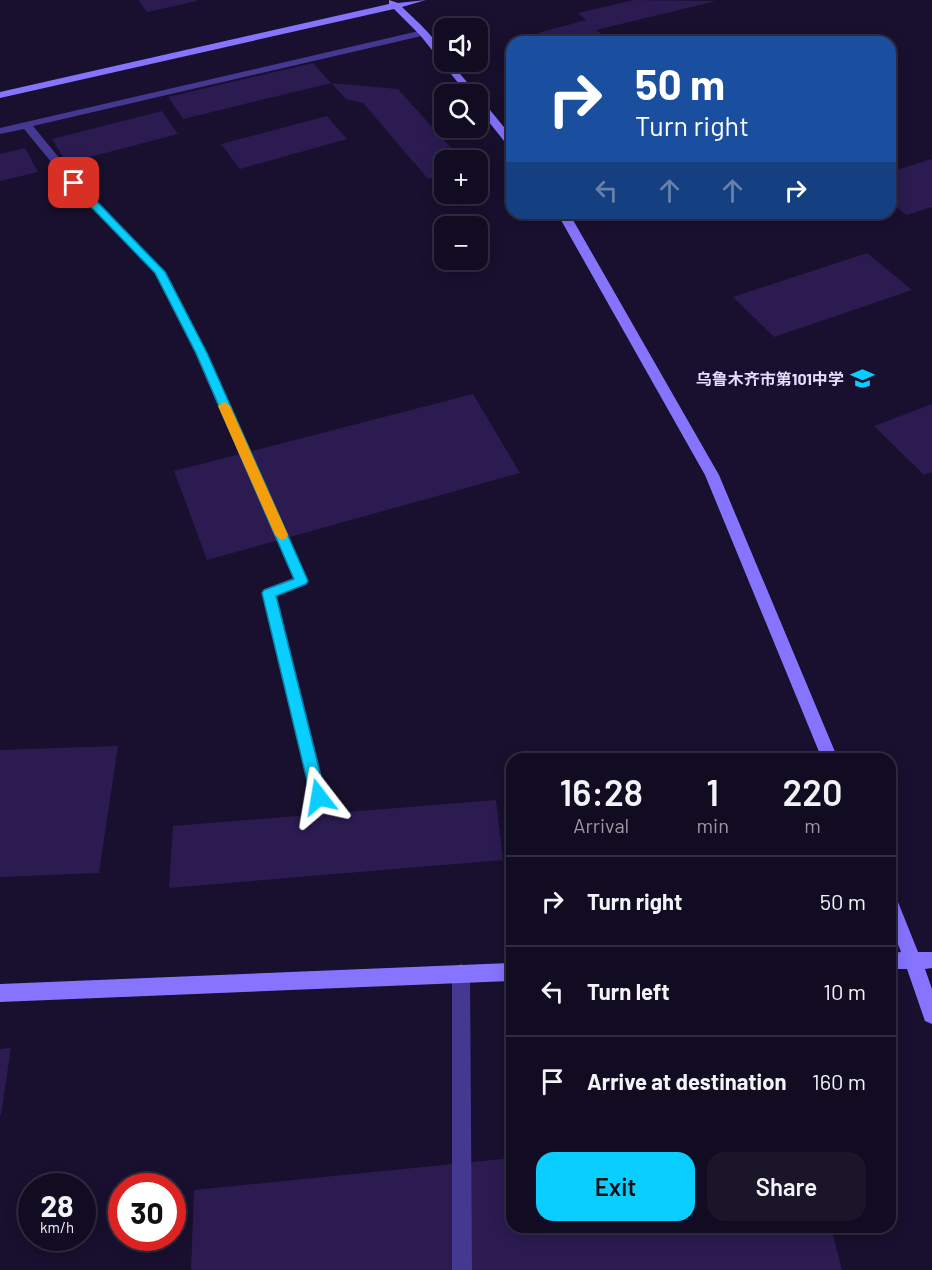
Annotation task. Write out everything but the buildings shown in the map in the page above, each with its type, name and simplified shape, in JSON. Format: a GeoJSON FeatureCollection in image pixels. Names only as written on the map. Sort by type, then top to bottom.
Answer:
{"type":"FeatureCollection","features":[{"type":"Feature","properties":{"kind":"main road"},"geometry":{"type":"LineString","coordinates":[[0,95],[393,3],[421,0]]}},
{"type":"Feature","properties":{"kind":"main road"},"geometry":{"type":"LineString","coordinates":[[393,3],[434,47]]}},
{"type":"Feature","properties":{"kind":"main road"},"geometry":{"type":"LineString","coordinates":[[454,72],[464,84]]}},
{"type":"Feature","properties":{"kind":"main road"},"geometry":{"type":"LineString","coordinates":[[488,115],[506,137]]}},
{"type":"Feature","properties":{"kind":"main road"},"geometry":{"type":"LineString","coordinates":[[567,219],[712,475],[828,753]]}},
{"type":"Feature","properties":{"kind":"main road"},"geometry":{"type":"LineString","coordinates":[[896,913],[923,960],[932,1016]]}},
{"type":"Feature","properties":{"kind":"main road"},"geometry":{"type":"LineString","coordinates":[[896,962],[923,960]]}},
{"type":"Feature","properties":{"kind":"main road"},"geometry":{"type":"LineString","coordinates":[[0,993],[506,972]]}},
{"type":"Feature","properties":{"kind":"street"},"geometry":{"type":"LineString","coordinates":[[0,131],[423,33]]}},
{"type":"Feature","properties":{"kind":"street"},"geometry":{"type":"LineString","coordinates":[[27,124],[74,183],[160,272],[201,353],[301,581],[269,593],[319,797]]}},
{"type":"Feature","properties":{"kind":"street"},"geometry":{"type":"LineString","coordinates":[[461,973],[462,1270]]}},
{"type":"Feature","properties":{"kind":"slow traffic"},"geometry":{"type":"LineString","coordinates":[[224,406],[281,535]]}},
{"type":"Feature","properties":{"kind":"place","name":"乌鲁木齐市第101中学"},"geometry":{"type":"Point","coordinates":[862,378]}},
{"type":"Feature","properties":{"kind":"route"},"geometry":{"type":"LineString","coordinates":[[74,183],[160,272],[201,353],[301,581],[269,593],[319,797]]}}]}
